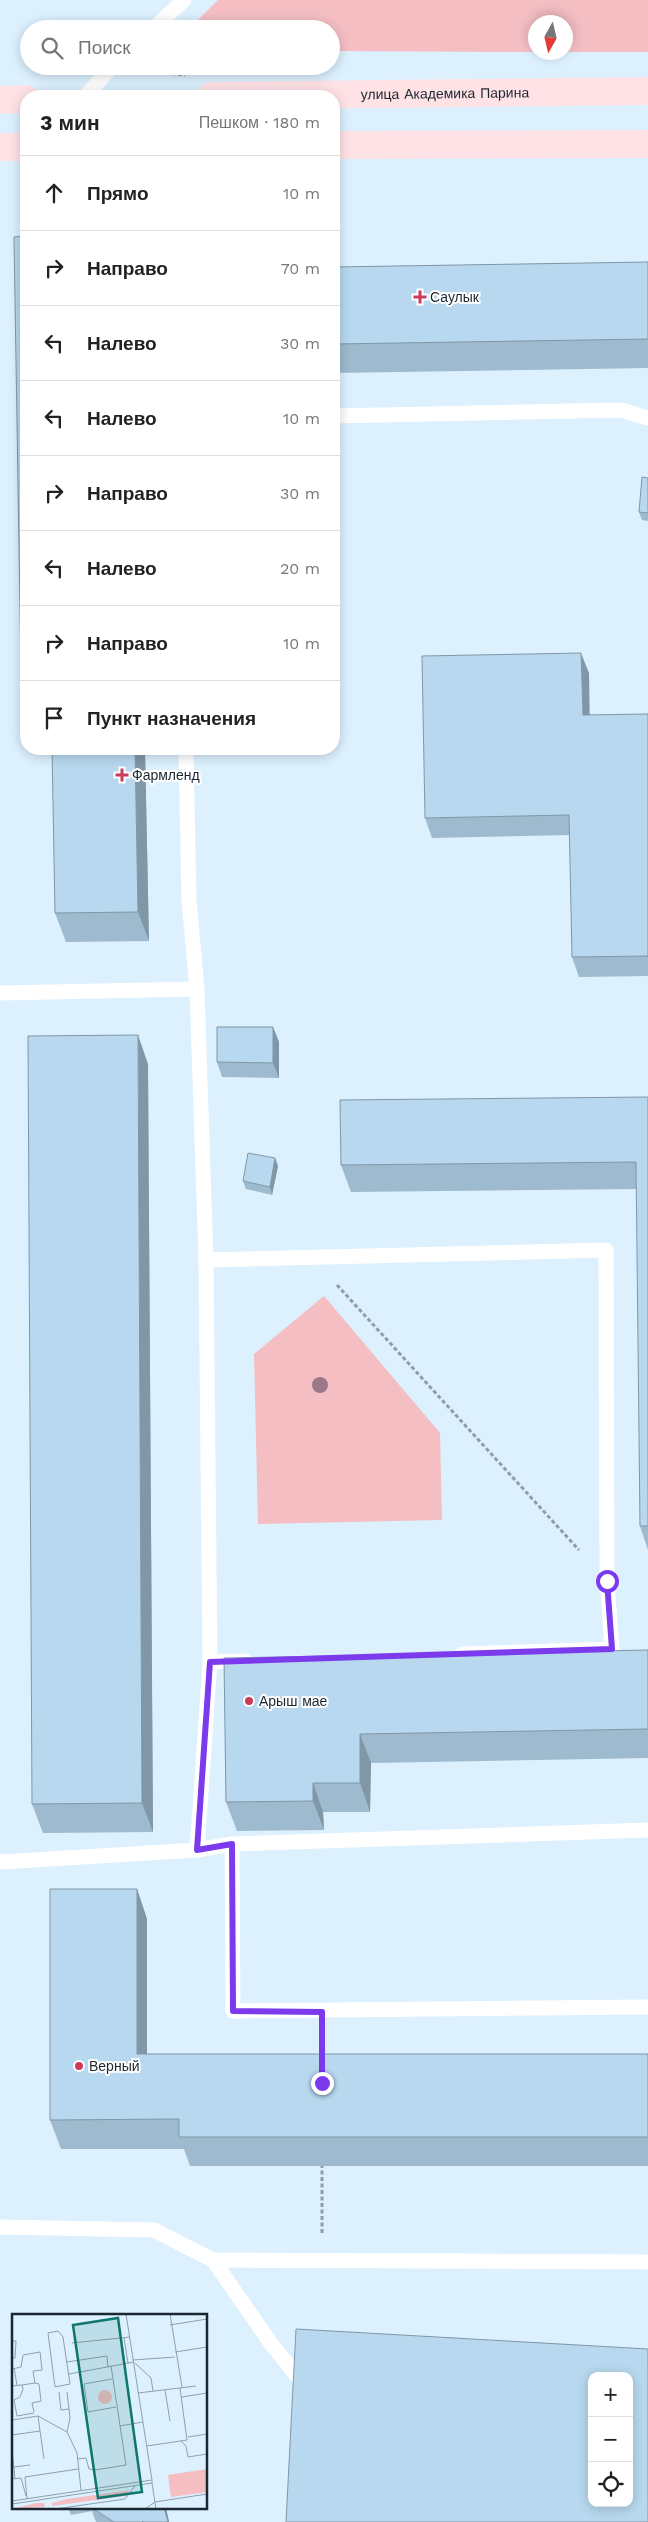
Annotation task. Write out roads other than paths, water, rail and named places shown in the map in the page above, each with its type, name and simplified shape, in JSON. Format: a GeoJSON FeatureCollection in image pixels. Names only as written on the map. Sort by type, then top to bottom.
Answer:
{"type":"FeatureCollection","features":[{"type":"Feature","properties":{"kind":"main road","name":"улица Академика Парина"},"geometry":{"type":"LineString","coordinates":[[340,95],[648,91]]}},
{"type":"Feature","properties":{"kind":"main road"},"geometry":{"type":"LineString","coordinates":[[0,100],[20,99]]}},
{"type":"Feature","properties":{"kind":"main road"},"geometry":{"type":"LineString","coordinates":[[340,145],[648,144]]}},
{"type":"Feature","properties":{"kind":"main road"},"geometry":{"type":"LineString","coordinates":[[0,147],[20,147]]}},
{"type":"Feature","properties":{"kind":"lane"},"geometry":{"type":"LineString","coordinates":[[163,20],[184,0]]}},
{"type":"Feature","properties":{"kind":"lane"},"geometry":{"type":"LineString","coordinates":[[91,90],[105,75]]}},
{"type":"Feature","properties":{"kind":"lane"},"geometry":{"type":"LineString","coordinates":[[340,416],[621,410],[648,418]]}},
{"type":"Feature","properties":{"kind":"lane"},"geometry":{"type":"LineString","coordinates":[[186,755],[189,900],[197,989],[206,1260],[210,1662],[197,1850]]}},
{"type":"Feature","properties":{"kind":"lane"},"geometry":{"type":"LineString","coordinates":[[0,993],[197,989]]}},
{"type":"Feature","properties":{"kind":"lane"},"geometry":{"type":"LineString","coordinates":[[206,1260],[606,1250],[607,1581],[612,1649],[445,1654]]}},
{"type":"Feature","properties":{"kind":"lane"},"geometry":{"type":"LineString","coordinates":[[210,1662],[259,1661]]}},
{"type":"Feature","properties":{"kind":"lane"},"geometry":{"type":"LineString","coordinates":[[0,1862],[197,1850],[232,1844],[648,1830]]}},
{"type":"Feature","properties":{"kind":"lane"},"geometry":{"type":"LineString","coordinates":[[232,1844],[233,2011],[322,2012],[648,2007]]}},
{"type":"Feature","properties":{"kind":"lane"},"geometry":{"type":"LineString","coordinates":[[0,2227],[154,2230],[212,2260],[272,2344],[303,2383]]}},
{"type":"Feature","properties":{"kind":"lane"},"geometry":{"type":"LineString","coordinates":[[212,2260],[648,2262]]}},
{"type":"Feature","properties":{"kind":"place","name":"Саулык"},"geometry":{"type":"Point","coordinates":[420,297]}},
{"type":"Feature","properties":{"kind":"place","name":"Фармленд"},"geometry":{"type":"Point","coordinates":[122,775]}},
{"type":"Feature","properties":{"kind":"place","name":"Арыш мае"},"geometry":{"type":"Point","coordinates":[249,1701]}},
{"type":"Feature","properties":{"kind":"place","name":"Верный"},"geometry":{"type":"Point","coordinates":[79,2066]}}]}
